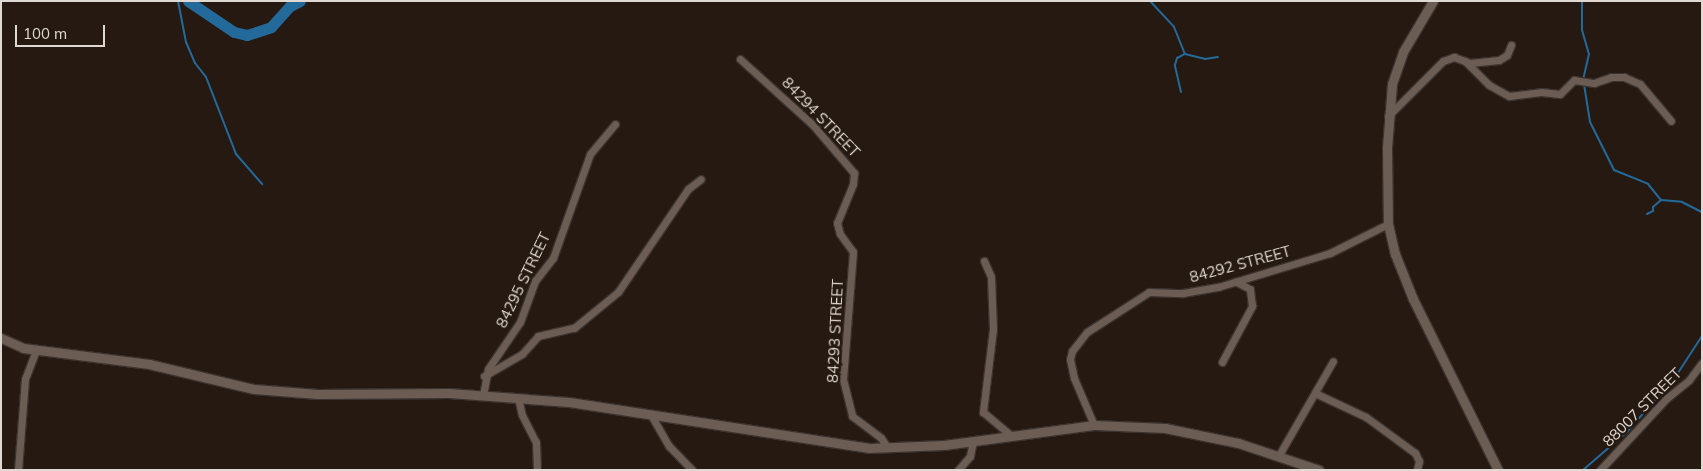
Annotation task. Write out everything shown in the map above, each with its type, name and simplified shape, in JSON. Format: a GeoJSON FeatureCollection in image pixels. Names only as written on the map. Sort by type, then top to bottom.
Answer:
{"type":"FeatureCollection","features":[{"type":"Feature","properties":{"kind":"street"},"geometry":{"type":"LineString","coordinates":[[1433,1],[1396,68],[1388,117],[1388,224],[1395,254],[1413,299],[1498,470]]}},
{"type":"Feature","properties":{"kind":"street"},"geometry":{"type":"LineString","coordinates":[[1388,117],[1436,65],[1454,57],[1465,61],[1499,60],[1507,55],[1511,45]]}},
{"type":"Feature","properties":{"kind":"street","name":"84294 STREET"},"geometry":{"type":"LineString","coordinates":[[740,59],[812,124],[854,173],[853,184],[838,218],[840,234]]}},
{"type":"Feature","properties":{"kind":"street"},"geometry":{"type":"LineString","coordinates":[[1465,61],[1489,85],[1509,96],[1541,92],[1560,94],[1574,80],[1594,83],[1617,76],[1624,77],[1640,84],[1672,121]]}},
{"type":"Feature","properties":{"kind":"street","name":"84295 STREET"},"geometry":{"type":"LineString","coordinates":[[484,376],[520,322],[535,280],[553,258],[590,154],[615,124]]}},
{"type":"Feature","properties":{"kind":"street"},"geometry":{"type":"LineString","coordinates":[[483,395],[484,376],[522,354],[538,336],[574,328],[618,292],[688,189],[701,179]]}},
{"type":"Feature","properties":{"kind":"street","name":"84292 STREET"},"geometry":{"type":"LineString","coordinates":[[1094,426],[1074,378],[1070,359],[1072,351],[1087,332],[1149,292],[1183,293],[1234,282],[1330,253],[1388,224]]}},
{"type":"Feature","properties":{"kind":"street","name":"84293 STREET"},"geometry":{"type":"LineString","coordinates":[[840,234],[853,252],[843,370],[846,400],[852,416],[882,438],[888,448]]}},
{"type":"Feature","properties":{"kind":"street"},"geometry":{"type":"LineString","coordinates":[[984,261],[991,277],[993,341],[984,412],[1012,436]]}},
{"type":"Feature","properties":{"kind":"street"},"geometry":{"type":"LineString","coordinates":[[1222,362],[1252,300],[1250,289],[1234,282]]}},
{"type":"Feature","properties":{"kind":"street"},"geometry":{"type":"LineString","coordinates":[[1,338],[23,348],[149,364],[254,389],[318,394],[483,395],[569,402],[817,442],[888,448],[973,441],[1094,426],[1187,431],[1279,455],[1319,470]]}},
{"type":"Feature","properties":{"kind":"street"},"geometry":{"type":"LineString","coordinates":[[18,470],[24,379],[36,350]]}},
{"type":"Feature","properties":{"kind":"street"},"geometry":{"type":"LineString","coordinates":[[1279,455],[1333,361]]}},
{"type":"Feature","properties":{"kind":"street","name":"88007 STREET"},"geometry":{"type":"LineString","coordinates":[[1600,470],[1667,398],[1689,380],[1702,363]]}},
{"type":"Feature","properties":{"kind":"street"},"geometry":{"type":"LineString","coordinates":[[1314,394],[1366,417],[1415,453],[1419,461],[1417,470]]}},
{"type":"Feature","properties":{"kind":"street"},"geometry":{"type":"LineString","coordinates":[[518,398],[522,415],[536,442],[537,470]]}},
{"type":"Feature","properties":{"kind":"street"},"geometry":{"type":"LineString","coordinates":[[652,415],[669,446],[692,470]]}},
{"type":"Feature","properties":{"kind":"street"},"geometry":{"type":"LineString","coordinates":[[958,470],[972,452],[973,441]]}},
{"type":"Feature","properties":{"kind":"waterway"},"geometry":{"type":"LineString","coordinates":[[178,1],[186,42],[195,63],[206,77],[236,154],[262,184]]}},
{"type":"Feature","properties":{"kind":"waterway"},"geometry":{"type":"LineString","coordinates":[[188,1],[234,32],[247,35],[271,27],[290,6],[300,1]]}},
{"type":"Feature","properties":{"kind":"waterway"},"geometry":{"type":"LineString","coordinates":[[1150,1],[1174,27],[1185,54],[1205,59],[1218,57]]}},
{"type":"Feature","properties":{"kind":"waterway"},"geometry":{"type":"LineString","coordinates":[[1582,1],[1582,30],[1589,54],[1583,80]]}},
{"type":"Feature","properties":{"kind":"waterway"},"geometry":{"type":"LineString","coordinates":[[1181,92],[1175,65],[1177,58],[1185,54]]}},
{"type":"Feature","properties":{"kind":"waterway"},"geometry":{"type":"LineString","coordinates":[[1584,84],[1590,122],[1614,170],[1648,184],[1661,200],[1682,202],[1702,212]]}},
{"type":"Feature","properties":{"kind":"waterway"},"geometry":{"type":"LineString","coordinates":[[1647,214],[1653,211],[1653,207],[1661,200]]}},
{"type":"Feature","properties":{"kind":"waterway"},"geometry":{"type":"LineString","coordinates":[[1583,470],[1627,432],[1676,376],[1702,336]]}}]}
